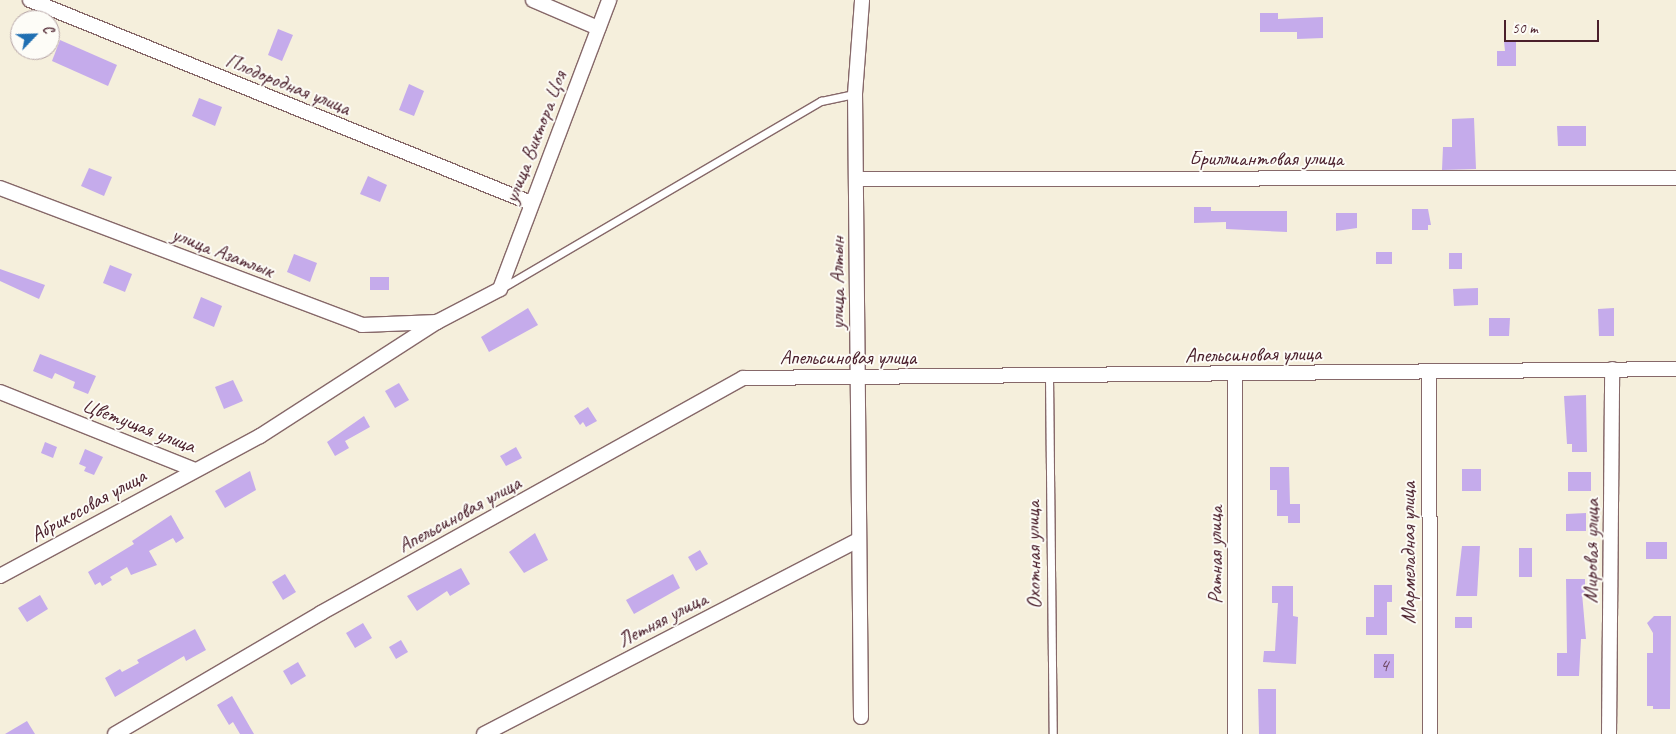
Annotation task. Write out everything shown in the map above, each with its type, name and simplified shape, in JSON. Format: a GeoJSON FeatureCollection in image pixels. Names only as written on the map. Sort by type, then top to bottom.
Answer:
{"type":"FeatureCollection","features":[{"type":"Feature","properties":{"kind":"street","name":"Плодородная улица"},"geometry":{"type":"LineString","coordinates":[[30,0],[531,203]]}},
{"type":"Feature","properties":{"kind":"street"},"geometry":{"type":"LineString","coordinates":[[533,0],[598,28]]}},
{"type":"Feature","properties":{"kind":"street","name":"улица Виктора Цоя"},"geometry":{"type":"LineString","coordinates":[[500,289],[531,203],[610,0]]}},
{"type":"Feature","properties":{"kind":"street","name":"улица Алтын"},"geometry":{"type":"LineString","coordinates":[[861,717],[855,94],[862,0]]}},
{"type":"Feature","properties":{"kind":"street","name":"Бриллиантовая улица"},"geometry":{"type":"LineString","coordinates":[[857,179],[1676,178]]}},
{"type":"Feature","properties":{"kind":"street","name":"улица Азатлык"},"geometry":{"type":"LineString","coordinates":[[0,188],[362,325],[436,322]]}},
{"type":"Feature","properties":{"kind":"street","name":"Цветущая улица"},"geometry":{"type":"LineString","coordinates":[[0,392],[195,470],[260,436],[436,322],[500,289]]}},
{"type":"Feature","properties":{"kind":"street","name":"Мировая улица"},"geometry":{"type":"LineString","coordinates":[[1609,734],[1612,369]]}},
{"type":"Feature","properties":{"kind":"street","name":"Апельсиновая улица"},"geometry":{"type":"LineString","coordinates":[[115,734],[321,614],[743,378],[1235,375],[1676,369]]}},
{"type":"Feature","properties":{"kind":"street","name":"Мармеладная улица"},"geometry":{"type":"LineString","coordinates":[[1429,372],[1430,734]]}},
{"type":"Feature","properties":{"kind":"street","name":"Ратная улица"},"geometry":{"type":"LineString","coordinates":[[1235,375],[1236,734]]}},
{"type":"Feature","properties":{"kind":"street","name":"Абрикосовая улица"},"geometry":{"type":"LineString","coordinates":[[0,576],[195,470]]}},
{"type":"Feature","properties":{"kind":"street","name":"Летняя улица"},"geometry":{"type":"LineString","coordinates":[[484,734],[858,540]]}},
{"type":"Feature","properties":{"kind":"lane"},"geometry":{"type":"LineString","coordinates":[[500,289],[821,101],[855,94]]}},
{"type":"Feature","properties":{"kind":"lane","name":"Охотная улица"},"geometry":{"type":"LineString","coordinates":[[1049,376],[1053,734]]}},
{"type":"Feature","properties":{"kind":"building"},"geometry":{"type":"Polygon","coordinates":[[[1260,13],[1278,13],[1278,19],[1323,17],[1323,38],[1297,39],[1297,32],[1260,32],[1260,13]]]}},
{"type":"Feature","properties":{"kind":"building"},"geometry":{"type":"Polygon","coordinates":[[[278,29],[293,35],[282,61],[268,55],[278,29]]]}},
{"type":"Feature","properties":{"kind":"building"},"geometry":{"type":"Polygon","coordinates":[[[60,40],[117,65],[108,86],[52,61],[60,60],[60,40]]]}},
{"type":"Feature","properties":{"kind":"building"},"geometry":{"type":"Polygon","coordinates":[[[1504,41],[1516,41],[1516,66],[1497,66],[1497,51],[1505,51],[1504,41]]]}},
{"type":"Feature","properties":{"kind":"building"},"geometry":{"type":"Polygon","coordinates":[[[409,84],[424,91],[414,116],[399,110],[409,84]]]}},
{"type":"Feature","properties":{"kind":"building"},"geometry":{"type":"Polygon","coordinates":[[[199,98],[222,107],[215,126],[192,116],[199,98]]]}},
{"type":"Feature","properties":{"kind":"building"},"geometry":{"type":"Polygon","coordinates":[[[1474,118],[1476,169],[1442,170],[1443,147],[1452,147],[1452,119],[1474,118]]]}},
{"type":"Feature","properties":{"kind":"building"},"geometry":{"type":"Polygon","coordinates":[[[1557,126],[1586,126],[1586,146],[1558,146],[1557,126]]]}},
{"type":"Feature","properties":{"kind":"building"},"geometry":{"type":"Polygon","coordinates":[[[89,168],[112,177],[104,196],[81,186],[89,168]]]}},
{"type":"Feature","properties":{"kind":"building"},"geometry":{"type":"Polygon","coordinates":[[[368,176],[387,185],[380,202],[360,194],[368,176]]]}},
{"type":"Feature","properties":{"kind":"building"},"geometry":{"type":"Polygon","coordinates":[[[1194,207],[1211,207],[1211,211],[1287,211],[1287,232],[1226,229],[1226,222],[1194,223],[1194,207]]]}},
{"type":"Feature","properties":{"kind":"building"},"geometry":{"type":"Polygon","coordinates":[[[1412,209],[1428,209],[1431,225],[1428,225],[1428,230],[1412,230],[1412,209]]]}},
{"type":"Feature","properties":{"kind":"building"},"geometry":{"type":"Polygon","coordinates":[[[1336,213],[1357,213],[1357,228],[1336,231],[1336,213]]]}},
{"type":"Feature","properties":{"kind":"building"},"geometry":{"type":"Polygon","coordinates":[[[1376,252],[1392,252],[1392,264],[1376,264],[1376,252]]]}},
{"type":"Feature","properties":{"kind":"building"},"geometry":{"type":"Polygon","coordinates":[[[1449,253],[1462,253],[1462,269],[1449,269],[1449,253]]]}},
{"type":"Feature","properties":{"kind":"building"},"geometry":{"type":"Polygon","coordinates":[[[294,254],[317,263],[310,282],[287,272],[294,254]]]}},
{"type":"Feature","properties":{"kind":"building"},"geometry":{"type":"Polygon","coordinates":[[[110,265],[132,274],[125,292],[103,283],[110,265]]]}},
{"type":"Feature","properties":{"kind":"building"},"geometry":{"type":"Polygon","coordinates":[[[0,269],[45,285],[39,299],[0,281],[0,269]]]}},
{"type":"Feature","properties":{"kind":"building"},"geometry":{"type":"Polygon","coordinates":[[[370,277],[389,277],[389,290],[370,290],[370,277]]]}},
{"type":"Feature","properties":{"kind":"building"},"geometry":{"type":"Polygon","coordinates":[[[1478,288],[1478,305],[1454,306],[1453,289],[1478,288]]]}},
{"type":"Feature","properties":{"kind":"building"},"geometry":{"type":"Polygon","coordinates":[[[201,297],[222,306],[214,327],[193,318],[201,297]]]}},
{"type":"Feature","properties":{"kind":"building"},"geometry":{"type":"Polygon","coordinates":[[[528,308],[538,325],[489,352],[481,337],[528,308]]]}},
{"type":"Feature","properties":{"kind":"building"},"geometry":{"type":"Polygon","coordinates":[[[1614,308],[1614,336],[1599,336],[1598,309],[1614,308]]]}},
{"type":"Feature","properties":{"kind":"building"},"geometry":{"type":"Polygon","coordinates":[[[1489,318],[1510,318],[1509,336],[1489,336],[1489,318]]]}},
{"type":"Feature","properties":{"kind":"building"},"geometry":{"type":"Polygon","coordinates":[[[40,354],[96,376],[88,394],[73,388],[75,382],[55,373],[52,379],[33,371],[40,354]]]}},
{"type":"Feature","properties":{"kind":"building"},"geometry":{"type":"Polygon","coordinates":[[[233,380],[243,401],[224,409],[215,387],[233,380]]]}},
{"type":"Feature","properties":{"kind":"building"},"geometry":{"type":"Polygon","coordinates":[[[399,383],[409,400],[395,408],[385,391],[399,383]]]}},
{"type":"Feature","properties":{"kind":"building"},"geometry":{"type":"Polygon","coordinates":[[[1586,395],[1587,452],[1572,452],[1572,444],[1567,444],[1564,396],[1586,395]]]}},
{"type":"Feature","properties":{"kind":"building"},"geometry":{"type":"Polygon","coordinates":[[[588,407],[597,421],[586,427],[583,422],[580,425],[574,416],[588,407]]]}},
{"type":"Feature","properties":{"kind":"building"},"geometry":{"type":"Polygon","coordinates":[[[364,416],[370,427],[345,441],[349,448],[335,456],[327,442],[364,416]]]}},
{"type":"Feature","properties":{"kind":"building"},"geometry":{"type":"Polygon","coordinates":[[[45,442],[57,447],[53,458],[41,453],[45,442]]]}},
{"type":"Feature","properties":{"kind":"building"},"geometry":{"type":"Polygon","coordinates":[[[516,447],[522,458],[506,466],[500,456],[516,447]]]}},
{"type":"Feature","properties":{"kind":"building"},"geometry":{"type":"Polygon","coordinates":[[[85,449],[103,457],[94,475],[84,471],[86,467],[79,464],[85,449]]]}},
{"type":"Feature","properties":{"kind":"building"},"geometry":{"type":"Polygon","coordinates":[[[1270,467],[1289,467],[1290,504],[1300,504],[1300,523],[1288,523],[1288,516],[1277,516],[1277,490],[1270,490],[1270,467]]]}},
{"type":"Feature","properties":{"kind":"building"},"geometry":{"type":"Polygon","coordinates":[[[1462,469],[1481,469],[1481,491],[1462,491],[1462,469]]]}},
{"type":"Feature","properties":{"kind":"building"},"geometry":{"type":"Polygon","coordinates":[[[250,471],[256,490],[225,508],[215,491],[250,471]]]}},
{"type":"Feature","properties":{"kind":"building"},"geometry":{"type":"Polygon","coordinates":[[[1568,472],[1591,472],[1591,491],[1568,491],[1568,472]]]}},
{"type":"Feature","properties":{"kind":"building"},"geometry":{"type":"Polygon","coordinates":[[[1586,513],[1586,531],[1566,531],[1566,514],[1586,513]]]}},
{"type":"Feature","properties":{"kind":"building"},"geometry":{"type":"Polygon","coordinates":[[[171,515],[184,538],[176,543],[173,538],[149,551],[157,565],[131,575],[127,567],[110,577],[112,580],[102,586],[100,582],[95,585],[88,572],[134,544],[132,541],[171,515]]]}},
{"type":"Feature","properties":{"kind":"building"},"geometry":{"type":"Polygon","coordinates":[[[535,533],[548,560],[524,573],[509,552],[535,533]]]}},
{"type":"Feature","properties":{"kind":"building"},"geometry":{"type":"Polygon","coordinates":[[[1646,542],[1667,542],[1667,559],[1646,559],[1646,542]]]}},
{"type":"Feature","properties":{"kind":"building"},"geometry":{"type":"Polygon","coordinates":[[[1462,546],[1480,546],[1477,596],[1456,596],[1462,546]]]}},
{"type":"Feature","properties":{"kind":"building"},"geometry":{"type":"Polygon","coordinates":[[[1519,548],[1532,548],[1532,577],[1519,577],[1519,548]]]}},
{"type":"Feature","properties":{"kind":"building"},"geometry":{"type":"Polygon","coordinates":[[[700,550],[708,564],[696,571],[688,557],[700,550]]]}},
{"type":"Feature","properties":{"kind":"building"},"geometry":{"type":"Polygon","coordinates":[[[461,568],[470,584],[450,596],[447,591],[417,611],[407,596],[461,568]]]}},
{"type":"Feature","properties":{"kind":"building"},"geometry":{"type":"Polygon","coordinates":[[[285,574],[296,592],[283,600],[272,582],[285,574]]]}},
{"type":"Feature","properties":{"kind":"building"},"geometry":{"type":"Polygon","coordinates":[[[673,574],[680,588],[634,614],[626,600],[673,574]]]}},
{"type":"Feature","properties":{"kind":"building"},"geometry":{"type":"Polygon","coordinates":[[[1566,579],[1585,579],[1585,593],[1582,593],[1586,639],[1581,639],[1579,676],[1557,676],[1557,653],[1567,653],[1566,579]]]}},
{"type":"Feature","properties":{"kind":"building"},"geometry":{"type":"Polygon","coordinates":[[[1374,585],[1392,585],[1392,602],[1387,602],[1387,635],[1366,635],[1366,617],[1374,617],[1374,585]]]}},
{"type":"Feature","properties":{"kind":"building"},"geometry":{"type":"Polygon","coordinates":[[[1272,586],[1293,586],[1293,616],[1298,617],[1296,664],[1263,662],[1264,651],[1275,651],[1278,603],[1272,603],[1272,586]]]}},
{"type":"Feature","properties":{"kind":"building"},"geometry":{"type":"Polygon","coordinates":[[[40,595],[48,609],[27,622],[18,608],[40,595]]]}},
{"type":"Feature","properties":{"kind":"building"},"geometry":{"type":"Polygon","coordinates":[[[1654,616],[1671,616],[1670,709],[1653,709],[1653,706],[1647,706],[1647,653],[1653,653],[1653,633],[1647,623],[1654,616]]]}},
{"type":"Feature","properties":{"kind":"building"},"geometry":{"type":"Polygon","coordinates":[[[1455,617],[1472,617],[1472,628],[1455,628],[1455,617]]]}},
{"type":"Feature","properties":{"kind":"building"},"geometry":{"type":"Polygon","coordinates":[[[363,623],[372,638],[355,648],[346,633],[363,623]]]}},
{"type":"Feature","properties":{"kind":"building"},"geometry":{"type":"Polygon","coordinates":[[[195,629],[206,650],[186,661],[184,656],[115,697],[105,678],[120,669],[122,672],[139,663],[137,660],[195,629]]]}},
{"type":"Feature","properties":{"kind":"building"},"geometry":{"type":"Polygon","coordinates":[[[401,640],[408,652],[396,659],[389,647],[401,640]]]}},
{"type":"Feature","properties":{"kind":"building"},"geometry":{"type":"Polygon","coordinates":[[[1374,654],[1394,654],[1394,678],[1374,678],[1374,654]]]}},
{"type":"Feature","properties":{"kind":"building"},"geometry":{"type":"Polygon","coordinates":[[[298,662],[306,676],[291,685],[283,671],[298,662]]]}},
{"type":"Feature","properties":{"kind":"building"},"geometry":{"type":"Polygon","coordinates":[[[1258,689],[1276,689],[1276,734],[1259,734],[1258,689]]]}},
{"type":"Feature","properties":{"kind":"building"},"geometry":{"type":"Polygon","coordinates":[[[232,696],[254,734],[240,734],[233,722],[229,725],[217,705],[232,696]]]}},
{"type":"Feature","properties":{"kind":"building"},"geometry":{"type":"Polygon","coordinates":[[[27,721],[35,734],[5,734],[27,721]]]}}]}
